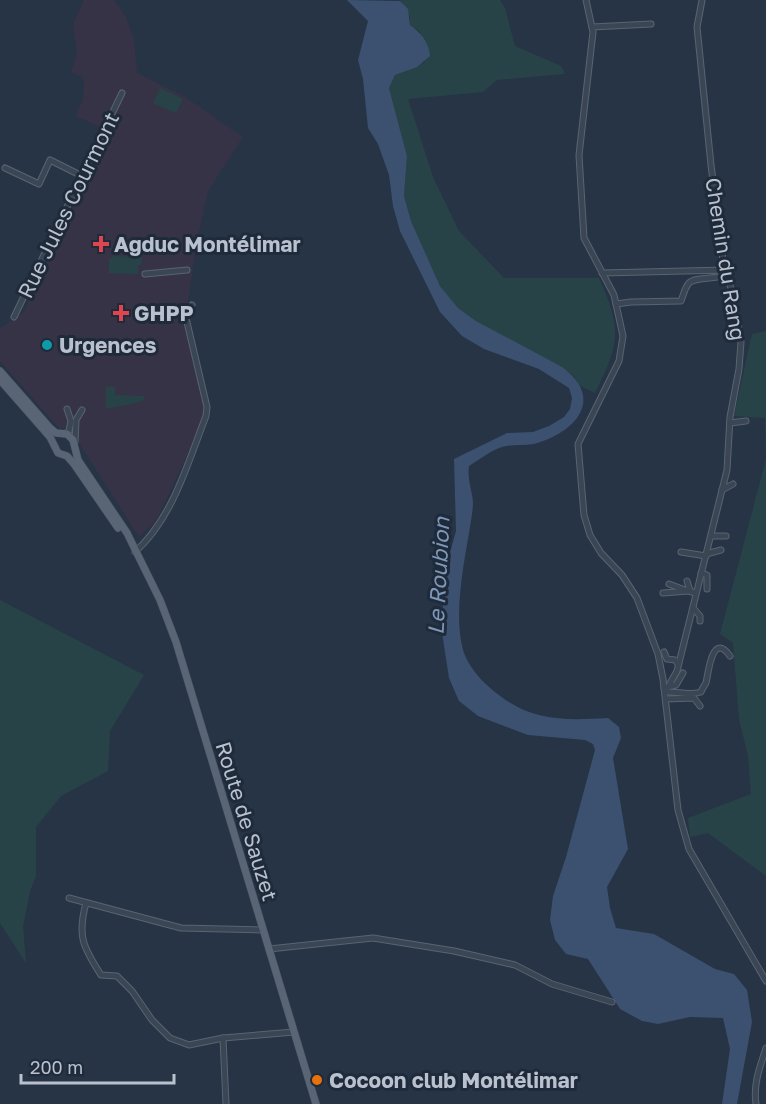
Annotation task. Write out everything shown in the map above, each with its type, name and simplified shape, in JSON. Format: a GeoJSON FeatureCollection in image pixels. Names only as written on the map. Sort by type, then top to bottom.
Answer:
{"type":"FeatureCollection","features":[{"type":"Feature","properties":{"kind":"main road"},"geometry":{"type":"LineString","coordinates":[[0,371],[50,428],[62,434],[74,447],[67,456]]}},
{"type":"Feature","properties":{"kind":"main road"},"geometry":{"type":"LineString","coordinates":[[0,380],[53,441],[62,434]]}},
{"type":"Feature","properties":{"kind":"main road","name":"Route de Sauzet"},"geometry":{"type":"LineString","coordinates":[[53,441],[53,446],[58,453],[67,456],[135,552]]}},
{"type":"Feature","properties":{"kind":"main road","name":"Route de Sauzet"},"geometry":{"type":"LineString","coordinates":[[74,447],[82,466],[127,533],[160,600],[176,642],[316,1104]]}},
{"type":"Feature","properties":{"kind":"street"},"geometry":{"type":"LineString","coordinates":[[586,0],[593,32],[579,155],[584,238],[614,295],[623,336],[619,361],[578,444],[584,514],[590,535],[601,553],[622,575],[637,598],[658,654],[666,689],[678,810],[689,849],[766,981]]}},
{"type":"Feature","properties":{"kind":"street","name":"Chemin du Rang"},"geometry":{"type":"LineString","coordinates":[[666,689],[678,664],[693,608],[691,592],[702,573],[727,470],[732,438],[730,423],[741,342],[727,272],[711,165],[697,27],[702,0]]}},
{"type":"Feature","properties":{"kind":"street"},"geometry":{"type":"LineString","coordinates":[[592,27],[651,24]]}},
{"type":"Feature","properties":{"kind":"street","name":"Rue Jules Courmont"},"geometry":{"type":"LineString","coordinates":[[14,317],[122,93]]}},
{"type":"Feature","properties":{"kind":"street"},"geometry":{"type":"LineString","coordinates":[[5,168],[39,184],[50,160],[82,176]]}},
{"type":"Feature","properties":{"kind":"street"},"geometry":{"type":"LineString","coordinates":[[146,274],[188,270]]}},
{"type":"Feature","properties":{"kind":"street"},"geometry":{"type":"LineString","coordinates":[[602,273],[727,272]]}},
{"type":"Feature","properties":{"kind":"street"},"geometry":{"type":"LineString","coordinates":[[616,304],[681,301],[689,282],[719,278],[727,272]]}},
{"type":"Feature","properties":{"kind":"street"},"geometry":{"type":"LineString","coordinates":[[135,552],[149,537],[171,503],[206,416],[207,407],[186,318],[192,305]]}},
{"type":"Feature","properties":{"kind":"street"},"geometry":{"type":"LineString","coordinates":[[62,434],[69,431],[71,421],[67,409]]}},
{"type":"Feature","properties":{"kind":"street"},"geometry":{"type":"LineString","coordinates":[[74,447],[76,420],[82,410]]}},
{"type":"Feature","properties":{"kind":"street"},"geometry":{"type":"LineString","coordinates":[[730,423],[746,421]]}},
{"type":"Feature","properties":{"kind":"street"},"geometry":{"type":"LineString","coordinates":[[722,490],[734,484]]}},
{"type":"Feature","properties":{"kind":"street"},"geometry":{"type":"LineString","coordinates":[[711,536],[726,536]]}},
{"type":"Feature","properties":{"kind":"street"},"geometry":{"type":"LineString","coordinates":[[681,552],[706,555],[721,550]]}},
{"type":"Feature","properties":{"kind":"street"},"geometry":{"type":"LineString","coordinates":[[702,573],[708,578],[707,588]]}},
{"type":"Feature","properties":{"kind":"street"},"geometry":{"type":"LineString","coordinates":[[687,581],[691,592]]}},
{"type":"Feature","properties":{"kind":"street"},"geometry":{"type":"LineString","coordinates":[[669,584],[691,592]]}},
{"type":"Feature","properties":{"kind":"street"},"geometry":{"type":"LineString","coordinates":[[663,593],[691,592]]}},
{"type":"Feature","properties":{"kind":"street"},"geometry":{"type":"LineString","coordinates":[[693,608],[700,621]]}},
{"type":"Feature","properties":{"kind":"street"},"geometry":{"type":"LineString","coordinates":[[666,689],[693,694],[701,692],[706,682],[712,654],[717,650],[722,650],[727,651],[730,656]]}},
{"type":"Feature","properties":{"kind":"street"},"geometry":{"type":"LineString","coordinates":[[664,652],[667,659],[675,660],[678,664]]}},
{"type":"Feature","properties":{"kind":"street"},"geometry":{"type":"LineString","coordinates":[[666,689],[676,685],[683,673]]}},
{"type":"Feature","properties":{"kind":"street"},"geometry":{"type":"LineString","coordinates":[[666,699],[694,698],[700,706]]}},
{"type":"Feature","properties":{"kind":"street"},"geometry":{"type":"LineString","coordinates":[[69,898],[181,928],[263,930]]}},
{"type":"Feature","properties":{"kind":"street"},"geometry":{"type":"LineString","coordinates":[[86,903],[81,923],[86,952],[101,975],[117,976],[132,991],[152,1020],[170,1038],[189,1045],[223,1038],[294,1032]]}},
{"type":"Feature","properties":{"kind":"street"},"geometry":{"type":"LineString","coordinates":[[268,949],[373,938],[454,951],[515,965],[552,984],[612,1002]]}},
{"type":"Feature","properties":{"kind":"street"},"geometry":{"type":"LineString","coordinates":[[223,1038],[226,1104]]}},
{"type":"Feature","properties":{"kind":"street"},"geometry":{"type":"LineString","coordinates":[[756,1104],[754,1093],[766,1048]]}},
{"type":"Feature","properties":{"kind":"shaded area"},"geometry":{"type":"Polygon","coordinates":[[[84,0],[114,0],[126,17],[134,40],[137,73],[185,97],[243,137],[208,191],[197,240],[186,316],[208,411],[156,521],[139,537],[74,435],[68,428],[59,428],[0,361],[0,328],[23,313],[109,131],[75,116],[83,100],[84,80],[71,72],[77,54],[73,24],[84,0]]]}},
{"type":"Feature","properties":{"kind":"green space"},"geometry":{"type":"Polygon","coordinates":[[[398,0],[500,0],[505,8],[515,46],[561,66],[565,74],[497,80],[483,92],[408,99],[433,177],[459,231],[504,278],[599,278],[612,310],[615,336],[609,361],[595,393],[580,386],[573,375],[476,321],[458,308],[440,286],[411,221],[404,196],[407,156],[389,88],[395,75],[425,62],[420,32],[410,25],[410,17],[401,1],[398,0]]]}},
{"type":"Feature","properties":{"kind":"green space"},"geometry":{"type":"Polygon","coordinates":[[[160,88],[183,99],[176,113],[153,103],[160,88]]]}},
{"type":"Feature","properties":{"kind":"green space"},"geometry":{"type":"Polygon","coordinates":[[[114,256],[142,257],[141,265],[138,265],[138,274],[109,273],[109,260],[114,256]]]}},
{"type":"Feature","properties":{"kind":"green space"},"geometry":{"type":"Polygon","coordinates":[[[766,331],[766,459],[765,418],[734,416],[752,334],[766,331]]]}},
{"type":"Feature","properties":{"kind":"green space"},"geometry":{"type":"Polygon","coordinates":[[[106,386],[115,387],[115,395],[144,396],[144,399],[140,402],[106,409],[106,386]]]}},
{"type":"Feature","properties":{"kind":"green space"},"geometry":{"type":"Polygon","coordinates":[[[766,459],[766,876],[708,833],[690,837],[688,818],[751,794],[748,756],[739,719],[733,643],[720,634],[766,459]]]}},
{"type":"Feature","properties":{"kind":"green space"},"geometry":{"type":"Polygon","coordinates":[[[0,600],[144,675],[110,731],[108,771],[61,796],[36,827],[36,876],[30,891],[23,926],[26,963],[0,923],[0,600]]]}},
{"type":"Feature","properties":{"kind":"water"},"geometry":{"type":"Polygon","coordinates":[[[347,0],[400,1],[408,9],[410,25],[421,35],[428,46],[430,56],[417,67],[395,75],[389,88],[407,156],[404,196],[411,221],[440,286],[458,308],[476,321],[562,367],[575,379],[582,391],[583,403],[580,413],[562,432],[534,444],[498,448],[469,466],[473,507],[459,605],[464,653],[471,667],[481,679],[502,698],[516,706],[544,716],[559,718],[608,718],[619,727],[621,738],[613,758],[628,849],[607,887],[616,928],[654,934],[715,969],[734,974],[747,990],[752,1022],[737,1104],[722,1104],[730,1049],[723,1018],[690,1017],[658,1024],[642,1021],[620,1009],[588,959],[566,954],[555,940],[550,920],[553,896],[595,750],[593,744],[585,740],[528,735],[478,716],[459,701],[449,678],[441,626],[447,563],[456,531],[454,459],[507,433],[533,432],[549,426],[564,417],[570,409],[572,398],[569,388],[539,369],[484,349],[462,336],[440,312],[400,231],[393,206],[389,175],[378,144],[368,128],[363,79],[358,60],[368,21],[347,0]]]}},
{"type":"Feature","properties":{"kind":"place","name":"Agduc Montélimar"},"geometry":{"type":"Point","coordinates":[101,244]}},
{"type":"Feature","properties":{"kind":"place","name":"GHPP"},"geometry":{"type":"Point","coordinates":[121,313]}},
{"type":"Feature","properties":{"kind":"place","name":"Urgences"},"geometry":{"type":"Point","coordinates":[47,345]}},
{"type":"Feature","properties":{"kind":"place","name":"Cocoon club Montélimar"},"geometry":{"type":"Point","coordinates":[317,1080]}},
{"type":"Feature","properties":{"kind":"water label","name":"Le Roubion"},"geometry":{"type":"Point","coordinates":[438,576]}}]}
